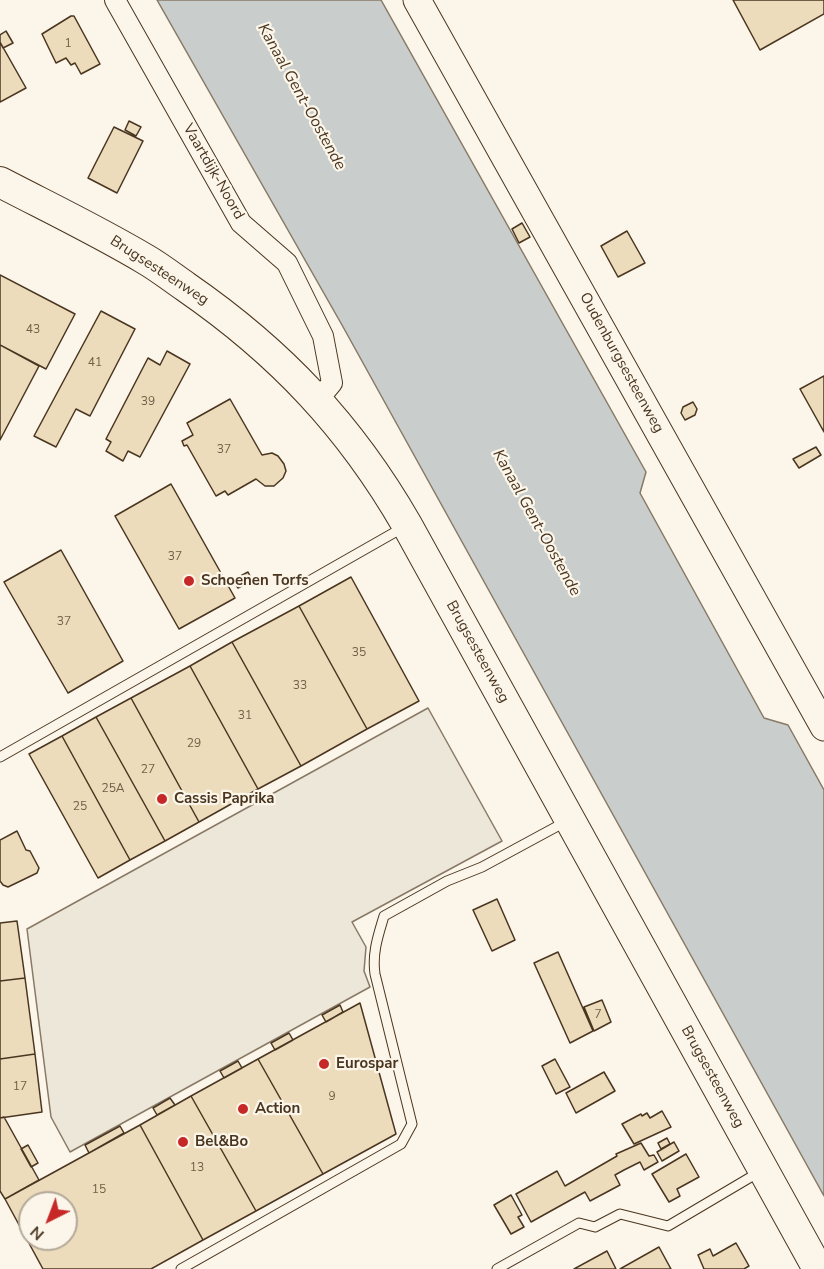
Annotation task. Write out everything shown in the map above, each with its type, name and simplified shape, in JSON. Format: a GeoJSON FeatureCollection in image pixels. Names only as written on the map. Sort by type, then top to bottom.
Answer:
{"type":"FeatureCollection","features":[{"type":"Feature","properties":{"kind":"main road","name":"Brugsesteenweg"},"geometry":{"type":"LineString","coordinates":[[0,182],[147,260],[218,309],[286,366],[318,400],[371,467],[407,525],[813,1261]]}},
{"type":"Feature","properties":{"kind":"street","name":"Vaartdijk-Noord"},"geometry":{"type":"LineString","coordinates":[[116,0],[240,223],[276,252],[294,275],[323,336],[329,359],[332,383],[318,400]]}},
{"type":"Feature","properties":{"kind":"street","name":"Oudenburgsesteenweg"},"geometry":{"type":"LineString","coordinates":[[417,0],[824,727]]}},
{"type":"Feature","properties":{"kind":"lane"},"geometry":{"type":"LineString","coordinates":[[0,757],[407,525]]}},
{"type":"Feature","properties":{"kind":"lane"},"geometry":{"type":"LineString","coordinates":[[181,1269],[402,1144],[412,1124],[373,959],[384,916],[447,881],[482,867],[569,820]]}},
{"type":"Feature","properties":{"kind":"lane"},"geometry":{"type":"LineString","coordinates":[[497,1269],[579,1223],[595,1227],[620,1214],[668,1226],[763,1170]]}},
{"type":"Feature","properties":{"kind":"shaded area"},"geometry":{"type":"Polygon","coordinates":[[[428,708],[502,841],[352,922],[366,947],[364,971],[370,987],[70,1152],[51,1117],[27,929],[428,708]]]}},
{"type":"Feature","properties":{"kind":"water","name":"Kanaal Gent-Oostende"},"geometry":{"type":"Polygon","coordinates":[[[157,0],[381,0],[646,472],[640,493],[764,718],[788,725],[824,790],[824,1196],[342,325],[157,0]]]}},
{"type":"Feature","properties":{"kind":"building"},"geometry":{"type":"Polygon","coordinates":[[[733,0],[824,0],[824,14],[760,50],[733,0]]]}},
{"type":"Feature","properties":{"kind":"building"},"geometry":{"type":"Polygon","coordinates":[[[74,16],[100,64],[81,74],[75,63],[71,65],[66,58],[56,63],[42,34],[74,16]]]}},
{"type":"Feature","properties":{"kind":"building"},"geometry":{"type":"Polygon","coordinates":[[[6,31],[13,43],[3,48],[0,35],[6,31]]]}},
{"type":"Feature","properties":{"kind":"building"},"geometry":{"type":"Polygon","coordinates":[[[0,42],[26,88],[0,102],[0,42]]]}},
{"type":"Feature","properties":{"kind":"building"},"geometry":{"type":"Polygon","coordinates":[[[129,121],[141,127],[136,136],[125,130],[129,121]]]}},
{"type":"Feature","properties":{"kind":"building"},"geometry":{"type":"Polygon","coordinates":[[[114,127],[143,141],[117,193],[88,178],[114,127]]]}},
{"type":"Feature","properties":{"kind":"building"},"geometry":{"type":"Polygon","coordinates":[[[522,223],[530,237],[519,243],[512,229],[522,223]]]}},
{"type":"Feature","properties":{"kind":"building"},"geometry":{"type":"Polygon","coordinates":[[[627,231],[645,263],[618,277],[601,246],[627,231]]]}},
{"type":"Feature","properties":{"kind":"building"},"geometry":{"type":"Polygon","coordinates":[[[0,275],[75,314],[46,369],[0,345],[0,275]]]}},
{"type":"Feature","properties":{"kind":"building"},"geometry":{"type":"Polygon","coordinates":[[[101,311],[135,329],[90,416],[76,409],[56,447],[34,436],[101,311]]]}},
{"type":"Feature","properties":{"kind":"building"},"geometry":{"type":"Polygon","coordinates":[[[0,345],[39,366],[0,440],[0,345]]]}},
{"type":"Feature","properties":{"kind":"building"},"geometry":{"type":"Polygon","coordinates":[[[167,351],[190,364],[140,457],[128,451],[123,461],[106,451],[111,442],[106,439],[148,358],[160,365],[167,351]]]}},
{"type":"Feature","properties":{"kind":"building"},"geometry":{"type":"Polygon","coordinates":[[[824,376],[824,432],[800,389],[824,376]]]}},
{"type":"Feature","properties":{"kind":"building"},"geometry":{"type":"Polygon","coordinates":[[[230,399],[262,455],[272,453],[278,456],[286,471],[283,478],[274,486],[265,486],[256,479],[228,495],[225,491],[216,496],[187,445],[184,446],[182,441],[193,435],[187,423],[230,399]]]}},
{"type":"Feature","properties":{"kind":"building"},"geometry":{"type":"Polygon","coordinates":[[[693,402],[697,409],[695,415],[685,420],[681,413],[683,407],[693,402]]]}},
{"type":"Feature","properties":{"kind":"building"},"geometry":{"type":"Polygon","coordinates":[[[816,447],[821,455],[799,468],[793,459],[816,447]]]}},
{"type":"Feature","properties":{"kind":"building"},"geometry":{"type":"Polygon","coordinates":[[[171,484],[235,598],[179,629],[115,516],[171,484]]]}},
{"type":"Feature","properties":{"kind":"building"},"geometry":{"type":"Polygon","coordinates":[[[61,550],[123,661],[68,693],[4,582],[61,550]]]}},
{"type":"Feature","properties":{"kind":"building"},"geometry":{"type":"Polygon","coordinates":[[[248,572],[252,580],[238,588],[233,580],[248,572]]]}},
{"type":"Feature","properties":{"kind":"building"},"geometry":{"type":"Polygon","coordinates":[[[351,577],[419,701],[367,729],[299,606],[351,577]]]}},
{"type":"Feature","properties":{"kind":"building"},"geometry":{"type":"Polygon","coordinates":[[[299,606],[367,729],[301,766],[232,642],[299,606]]]}},
{"type":"Feature","properties":{"kind":"building"},"geometry":{"type":"Polygon","coordinates":[[[232,642],[301,766],[258,789],[190,666],[232,642]]]}},
{"type":"Feature","properties":{"kind":"building"},"geometry":{"type":"Polygon","coordinates":[[[190,666],[258,789],[199,822],[131,698],[190,666]]]}},
{"type":"Feature","properties":{"kind":"building"},"geometry":{"type":"Polygon","coordinates":[[[131,698],[199,822],[165,841],[96,717],[131,698]]]}},
{"type":"Feature","properties":{"kind":"building"},"geometry":{"type":"Polygon","coordinates":[[[96,717],[165,841],[130,860],[62,736],[96,717]]]}},
{"type":"Feature","properties":{"kind":"building"},"geometry":{"type":"Polygon","coordinates":[[[62,736],[130,860],[98,878],[29,754],[62,736]]]}},
{"type":"Feature","properties":{"kind":"building"},"geometry":{"type":"Polygon","coordinates":[[[17,831],[26,850],[30,851],[39,868],[37,873],[8,887],[0,881],[0,840],[17,831]]]}},
{"type":"Feature","properties":{"kind":"building"},"geometry":{"type":"Polygon","coordinates":[[[497,899],[515,940],[492,951],[473,910],[497,899]]]}},
{"type":"Feature","properties":{"kind":"building"},"geometry":{"type":"Polygon","coordinates":[[[17,921],[25,978],[0,981],[0,923],[17,921]]]}},
{"type":"Feature","properties":{"kind":"building"},"geometry":{"type":"Polygon","coordinates":[[[558,952],[593,1031],[570,1043],[534,963],[558,952]]]}},
{"type":"Feature","properties":{"kind":"building"},"geometry":{"type":"Polygon","coordinates":[[[25,978],[35,1054],[0,1059],[0,981],[25,978]]]}},
{"type":"Feature","properties":{"kind":"building"},"geometry":{"type":"Polygon","coordinates":[[[602,1000],[611,1022],[594,1031],[584,1007],[602,1000]]]}},
{"type":"Feature","properties":{"kind":"building"},"geometry":{"type":"Polygon","coordinates":[[[360,1003],[396,1134],[323,1174],[258,1059],[360,1003]]]}},
{"type":"Feature","properties":{"kind":"building"},"geometry":{"type":"Polygon","coordinates":[[[340,1005],[343,1012],[326,1022],[322,1015],[340,1005]]]}},
{"type":"Feature","properties":{"kind":"building"},"geometry":{"type":"Polygon","coordinates":[[[289,1033],[293,1040],[275,1050],[271,1043],[289,1033]]]}},
{"type":"Feature","properties":{"kind":"building"},"geometry":{"type":"Polygon","coordinates":[[[35,1054],[42,1112],[0,1118],[0,1059],[35,1054]]]}},
{"type":"Feature","properties":{"kind":"building"},"geometry":{"type":"Polygon","coordinates":[[[258,1059],[323,1174],[256,1211],[191,1096],[258,1059]]]}},
{"type":"Feature","properties":{"kind":"building"},"geometry":{"type":"Polygon","coordinates":[[[555,1059],[570,1087],[556,1094],[542,1066],[555,1059]]]}},
{"type":"Feature","properties":{"kind":"building"},"geometry":{"type":"Polygon","coordinates":[[[238,1061],[242,1068],[224,1078],[220,1071],[238,1061]]]}},
{"type":"Feature","properties":{"kind":"building"},"geometry":{"type":"Polygon","coordinates":[[[604,1072],[615,1091],[576,1113],[566,1093],[604,1072]]]}},
{"type":"Feature","properties":{"kind":"building"},"geometry":{"type":"Polygon","coordinates":[[[191,1096],[256,1211],[203,1240],[140,1125],[191,1096]]]}},
{"type":"Feature","properties":{"kind":"building"},"geometry":{"type":"Polygon","coordinates":[[[170,1098],[175,1105],[157,1115],[153,1108],[170,1098]]]}},
{"type":"Feature","properties":{"kind":"building"},"geometry":{"type":"Polygon","coordinates":[[[662,1111],[671,1127],[634,1144],[622,1124],[641,1114],[642,1116],[647,1113],[650,1118],[662,1111]]]}},
{"type":"Feature","properties":{"kind":"building"},"geometry":{"type":"Polygon","coordinates":[[[4,1117],[39,1180],[5,1199],[0,1191],[0,1118],[4,1117]]]}},
{"type":"Feature","properties":{"kind":"building"},"geometry":{"type":"Polygon","coordinates":[[[140,1125],[203,1240],[151,1269],[43,1269],[33,1251],[78,1251],[78,1191],[20,1191],[140,1125]]]}},
{"type":"Feature","properties":{"kind":"building"},"geometry":{"type":"Polygon","coordinates":[[[120,1126],[124,1133],[89,1153],[85,1145],[120,1126]]]}},
{"type":"Feature","properties":{"kind":"building"},"geometry":{"type":"Polygon","coordinates":[[[667,1138],[670,1144],[661,1149],[658,1143],[667,1138]]]}},
{"type":"Feature","properties":{"kind":"building"},"geometry":{"type":"Polygon","coordinates":[[[674,1142],[679,1151],[662,1161],[657,1152],[674,1142]]]}},
{"type":"Feature","properties":{"kind":"building"},"geometry":{"type":"Polygon","coordinates":[[[641,1143],[649,1156],[654,1155],[658,1162],[644,1170],[640,1162],[615,1175],[620,1185],[590,1201],[585,1192],[531,1222],[516,1194],[557,1171],[565,1186],[617,1156],[616,1154],[641,1143]]]}},
{"type":"Feature","properties":{"kind":"building"},"geometry":{"type":"Polygon","coordinates":[[[28,1145],[38,1163],[31,1167],[21,1149],[28,1145]]]}},
{"type":"Feature","properties":{"kind":"building"},"geometry":{"type":"Polygon","coordinates":[[[686,1154],[699,1177],[677,1189],[680,1196],[669,1202],[652,1174],[686,1154]]]}},
{"type":"Feature","properties":{"kind":"building"},"geometry":{"type":"Polygon","coordinates":[[[18,1192],[18,1223],[5,1199],[18,1192]]]}},
{"type":"Feature","properties":{"kind":"building"},"geometry":{"type":"Polygon","coordinates":[[[511,1195],[522,1215],[518,1217],[524,1227],[511,1234],[494,1205],[511,1195]]]}},
{"type":"Feature","properties":{"kind":"building"},"geometry":{"type":"Polygon","coordinates":[[[736,1243],[749,1266],[744,1269],[704,1269],[698,1255],[710,1249],[713,1256],[736,1243]]]}},
{"type":"Feature","properties":{"kind":"building"},"geometry":{"type":"Polygon","coordinates":[[[659,1247],[671,1269],[620,1269],[659,1247]]]}},
{"type":"Feature","properties":{"kind":"building"},"geometry":{"type":"Polygon","coordinates":[[[607,1251],[616,1269],[574,1269],[607,1251]]]}},
{"type":"Feature","properties":{"kind":"place","name":"Schoenen Torfs"},"geometry":{"type":"Point","coordinates":[189,581]}},
{"type":"Feature","properties":{"kind":"place","name":"Cassis Paprika"},"geometry":{"type":"Point","coordinates":[162,799]}},
{"type":"Feature","properties":{"kind":"place","name":"Eurospar"},"geometry":{"type":"Point","coordinates":[324,1064]}},
{"type":"Feature","properties":{"kind":"place","name":"Action"},"geometry":{"type":"Point","coordinates":[243,1109]}},
{"type":"Feature","properties":{"kind":"place","name":"Bel&Bo"},"geometry":{"type":"Point","coordinates":[183,1142]}}]}
